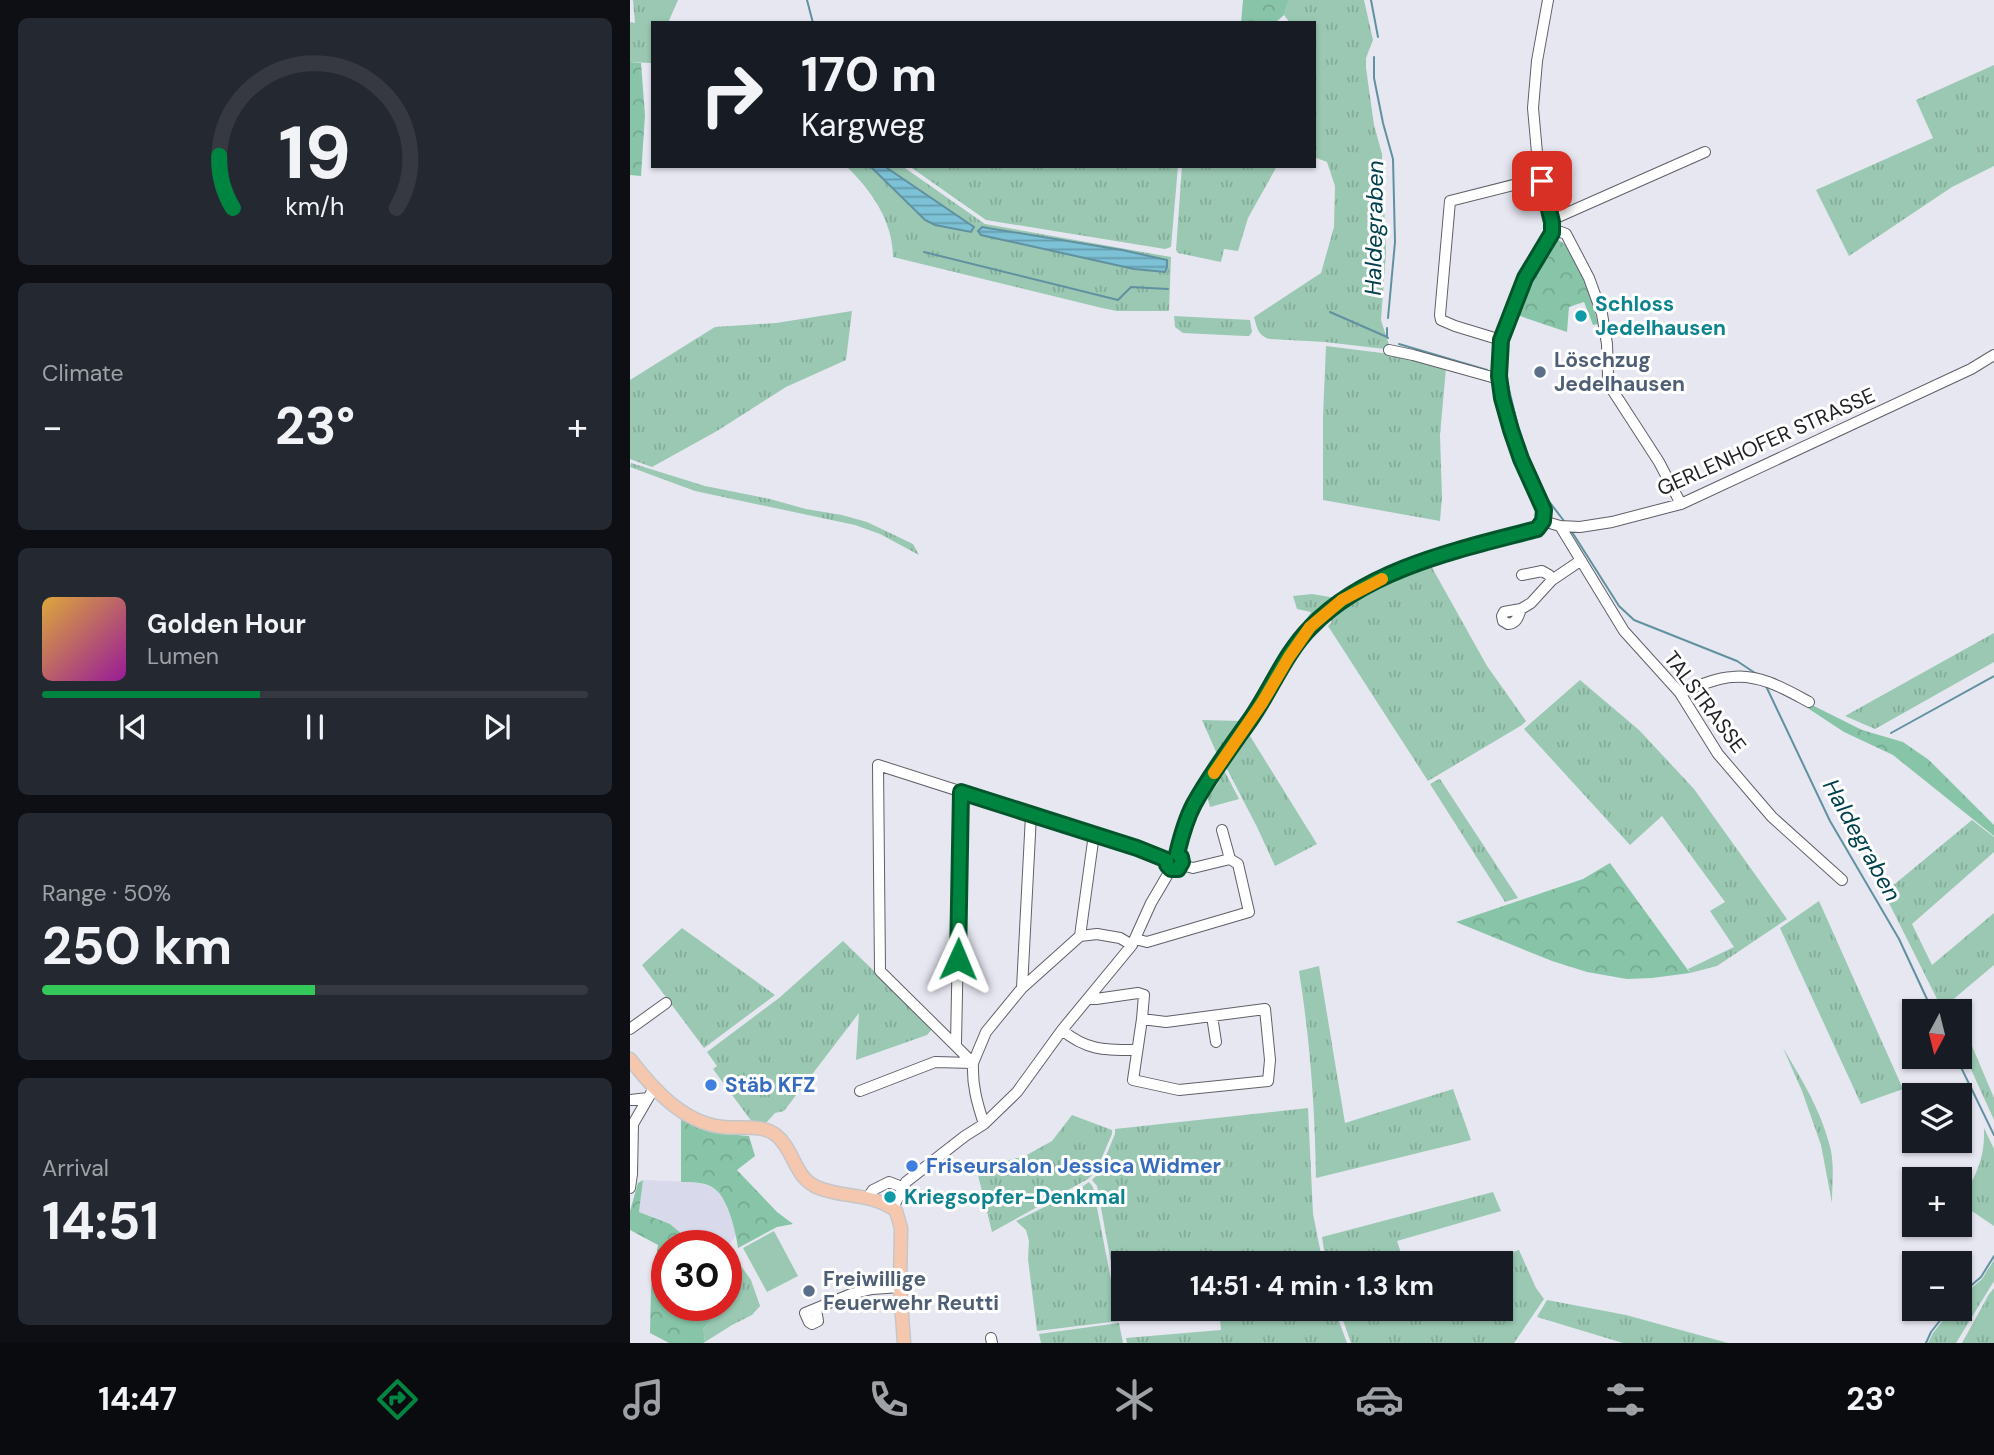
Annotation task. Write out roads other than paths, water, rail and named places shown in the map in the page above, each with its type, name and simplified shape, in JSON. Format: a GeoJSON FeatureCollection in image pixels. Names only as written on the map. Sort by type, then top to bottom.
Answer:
{"type":"FeatureCollection","features":[{"type":"Feature","properties":{"kind":"main road"},"geometry":{"type":"LineString","coordinates":[[630,1059],[651,1093],[704,1122],[721,1127],[763,1128],[774,1133],[781,1140],[804,1180],[817,1188],[868,1197],[893,1208],[901,1228],[900,1287],[904,1343]]}},
{"type":"Feature","properties":{"kind":"street"},"geometry":{"type":"LineString","coordinates":[[1548,0],[1537,61],[1533,108],[1536,152],[1552,227],[1566,234],[1582,263],[1602,314],[1608,376],[1613,391],[1681,504]]}},
{"type":"Feature","properties":{"kind":"street"},"geometry":{"type":"LineString","coordinates":[[1177,854],[1194,804],[1310,627],[1342,600],[1417,564],[1442,554],[1537,529],[1543,521],[1544,510],[1511,430],[1499,379],[1501,340],[1525,278],[1552,227],[1565,214],[1705,152]]}},
{"type":"Feature","properties":{"kind":"street"},"geometry":{"type":"LineString","coordinates":[[1501,340],[1441,320],[1450,201],[1541,178]]}},
{"type":"Feature","properties":{"kind":"street"},"geometry":{"type":"LineString","coordinates":[[1389,350],[1499,379]]}},
{"type":"Feature","properties":{"kind":"street","name":"GERLENHOFER STRASSE"},"geometry":{"type":"LineString","coordinates":[[1543,521],[1560,526],[1580,527],[1612,522],[1681,504],[1971,369],[1994,355]]}},
{"type":"Feature","properties":{"kind":"street","name":"TALSTRASSE"},"geometry":{"type":"LineString","coordinates":[[1560,526],[1624,631],[1680,693],[1716,751],[1755,799],[1842,880]]}},
{"type":"Feature","properties":{"kind":"street"},"geometry":{"type":"LineString","coordinates":[[1521,609],[1531,603],[1552,580],[1580,561]]}},
{"type":"Feature","properties":{"kind":"street"},"geometry":{"type":"LineString","coordinates":[[1522,575],[1542,571],[1552,580]]}},
{"type":"Feature","properties":{"kind":"street"},"geometry":{"type":"LineString","coordinates":[[1680,693],[1731,677],[1744,677],[1771,682],[1809,702]]}},
{"type":"Feature","properties":{"kind":"street"},"geometry":{"type":"LineString","coordinates":[[973,1063],[880,971],[878,765],[1094,834],[1178,869],[1182,865]]}},
{"type":"Feature","properties":{"kind":"street"},"geometry":{"type":"LineString","coordinates":[[956,1044],[961,792]]}},
{"type":"Feature","properties":{"kind":"street"},"geometry":{"type":"LineString","coordinates":[[1022,988],[1031,815]]}},
{"type":"Feature","properties":{"kind":"street"},"geometry":{"type":"LineString","coordinates":[[984,1124],[976,1102],[973,1063],[986,1032],[1022,988],[1080,936],[1097,934],[1133,942],[1147,942],[1249,912],[1238,864],[1230,859],[1222,830]]}},
{"type":"Feature","properties":{"kind":"street"},"geometry":{"type":"LineString","coordinates":[[1080,936],[1094,834]]}},
{"type":"Feature","properties":{"kind":"street"},"geometry":{"type":"LineString","coordinates":[[893,1208],[902,1187],[954,1144],[984,1124],[1017,1092],[1133,942],[1169,864],[1170,855],[1177,854]]}},
{"type":"Feature","properties":{"kind":"street"},"geometry":{"type":"LineString","coordinates":[[1177,854],[1182,865]]}},
{"type":"Feature","properties":{"kind":"street"},"geometry":{"type":"LineString","coordinates":[[1182,865],[1193,868],[1230,859]]}},
{"type":"Feature","properties":{"kind":"street"},"geometry":{"type":"LineString","coordinates":[[1088,999],[1138,993],[1144,995],[1133,1080],[1179,1090],[1268,1081],[1270,1060],[1265,1009],[1166,1022],[1142,1019]]}},
{"type":"Feature","properties":{"kind":"street"},"geometry":{"type":"LineString","coordinates":[[630,1029],[666,1003]]}},
{"type":"Feature","properties":{"kind":"street"},"geometry":{"type":"LineString","coordinates":[[1212,1016],[1216,1042]]}},
{"type":"Feature","properties":{"kind":"street"},"geometry":{"type":"LineString","coordinates":[[1062,1031],[1073,1040],[1090,1047],[1104,1050],[1137,1050]]}},
{"type":"Feature","properties":{"kind":"street"},"geometry":{"type":"LineString","coordinates":[[860,1091],[935,1062],[973,1063]]}},
{"type":"Feature","properties":{"kind":"street"},"geometry":{"type":"LineString","coordinates":[[630,1100],[651,1093]]}},
{"type":"Feature","properties":{"kind":"street"},"geometry":{"type":"LineString","coordinates":[[630,1188],[633,1124],[651,1093]]}},
{"type":"Feature","properties":{"kind":"street"},"geometry":{"type":"LineString","coordinates":[[868,1197],[873,1190],[889,1182],[902,1187]]}},
{"type":"Feature","properties":{"kind":"street"},"geometry":{"type":"LineString","coordinates":[[816,1309],[850,1294],[900,1287]]}},
{"type":"Feature","properties":{"kind":"water"},"geometry":{"type":"Polygon","coordinates":[[[872,168],[887,168],[974,227],[971,232],[935,225],[925,220],[872,168]]]}},
{"type":"Feature","properties":{"kind":"water"},"geometry":{"type":"Polygon","coordinates":[[[982,227],[1122,250],[1167,260],[1167,267],[1165,272],[1134,269],[981,235],[978,231],[982,227]]]}},
{"type":"Feature","properties":{"kind":"waterway","name":"Haldegraben"},"geometry":{"type":"LineString","coordinates":[[807,0],[812,21]]}},
{"type":"Feature","properties":{"kind":"waterway","name":"Haldegraben"},"geometry":{"type":"LineString","coordinates":[[1371,0],[1378,37]]}},
{"type":"Feature","properties":{"kind":"waterway","name":"Haldegraben"},"geometry":{"type":"LineString","coordinates":[[1374,57],[1374,78],[1393,159],[1395,242],[1388,318]]}},
{"type":"Feature","properties":{"kind":"waterway"},"geometry":{"type":"LineString","coordinates":[[924,252],[1118,300],[1131,287],[1168,289]]}},
{"type":"Feature","properties":{"kind":"waterway"},"geometry":{"type":"LineString","coordinates":[[1330,312],[1387,337]]}},
{"type":"Feature","properties":{"kind":"waterway","name":"Haldegraben"},"geometry":{"type":"LineString","coordinates":[[1387,328],[1388,338]]}},
{"type":"Feature","properties":{"kind":"waterway","name":"Haldegraben"},"geometry":{"type":"LineString","coordinates":[[1399,344],[1487,370]]}},
{"type":"Feature","properties":{"kind":"waterway","name":"Haldegraben"},"geometry":{"type":"LineString","coordinates":[[1508,385],[1522,444]]}},
{"type":"Feature","properties":{"kind":"waterway","name":"Haldegraben"},"geometry":{"type":"LineString","coordinates":[[1528,457],[1548,500],[1564,521]]}},
{"type":"Feature","properties":{"kind":"waterway","name":"Haldegraben"},"geometry":{"type":"LineString","coordinates":[[1572,532],[1619,606],[1634,620],[1737,661],[1758,675]]}},
{"type":"Feature","properties":{"kind":"waterway"},"geometry":{"type":"LineString","coordinates":[[1891,733],[1994,676]]}},
{"type":"Feature","properties":{"kind":"waterway","name":"Haldegraben"},"geometry":{"type":"LineString","coordinates":[[1765,684],[1830,821],[1899,939],[1927,999]]}},
{"type":"Feature","properties":{"kind":"waterway","name":"Haldegraben"},"geometry":{"type":"LineString","coordinates":[[1962,1069],[1994,1135]]}},
{"type":"Feature","properties":{"kind":"waterway"},"geometry":{"type":"LineString","coordinates":[[1972,1285],[1981,1277],[1994,1256]]}},
{"type":"Feature","properties":{"kind":"waterway"},"geometry":{"type":"LineString","coordinates":[[1926,1343],[1940,1321]]}},
{"type":"Feature","properties":{"kind":"place","name":"Schloss Jedelhausen"},"geometry":{"type":"Point","coordinates":[1581,316]}},
{"type":"Feature","properties":{"kind":"place","name":"Löschzug Jedelhausen"},"geometry":{"type":"Point","coordinates":[1540,372]}},
{"type":"Feature","properties":{"kind":"place","name":"Stäb KFZ"},"geometry":{"type":"Point","coordinates":[711,1085]}},
{"type":"Feature","properties":{"kind":"place","name":"Friseursalon Jessica Widmer"},"geometry":{"type":"Point","coordinates":[912,1166]}},
{"type":"Feature","properties":{"kind":"place","name":"Kriegsopfer-Denkmal"},"geometry":{"type":"Point","coordinates":[890,1197]}},
{"type":"Feature","properties":{"kind":"place","name":"Freiwillige Feuerwehr Reutti"},"geometry":{"type":"Point","coordinates":[809,1291]}}]}
